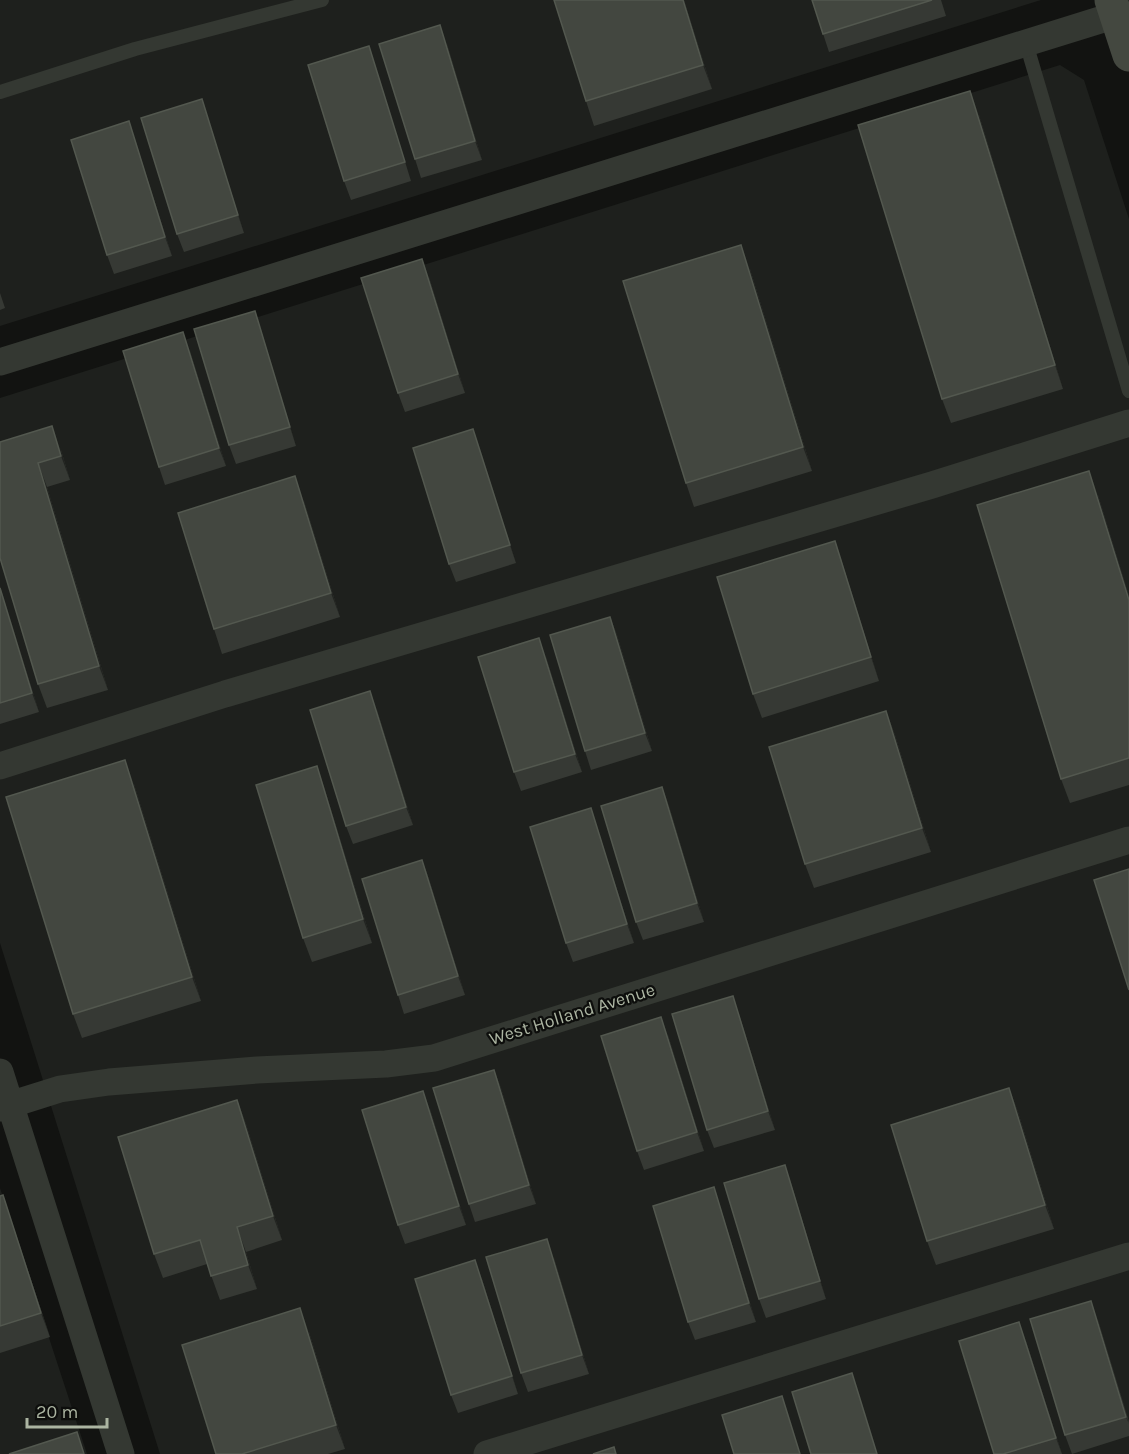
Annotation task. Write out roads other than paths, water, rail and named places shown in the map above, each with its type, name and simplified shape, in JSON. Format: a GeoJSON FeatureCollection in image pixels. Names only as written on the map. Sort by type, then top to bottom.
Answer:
{"type":"FeatureCollection","features":[{"type":"Feature","properties":{"kind":"main road"},"geometry":{"type":"LineString","coordinates":[[1114,8],[1129,55]]}},
{"type":"Feature","properties":{"kind":"street"},"geometry":{"type":"LineString","coordinates":[[0,362],[1026,43],[1114,8]]}},
{"type":"Feature","properties":{"kind":"street"},"geometry":{"type":"LineString","coordinates":[[0,766],[225,694],[932,486],[1129,423]]}},
{"type":"Feature","properties":{"kind":"street","name":"West Holland Avenue"},"geometry":{"type":"LineString","coordinates":[[5,1107],[60,1089],[109,1082],[257,1070],[386,1064],[434,1058],[1129,840]]}},
{"type":"Feature","properties":{"kind":"street"},"geometry":{"type":"LineString","coordinates":[[0,1072],[5,1107],[121,1454]]}},
{"type":"Feature","properties":{"kind":"street"},"geometry":{"type":"LineString","coordinates":[[487,1454],[1129,1256]]}},
{"type":"Feature","properties":{"kind":"lane"},"geometry":{"type":"LineString","coordinates":[[0,92],[135,48],[322,0]]}},
{"type":"Feature","properties":{"kind":"lane"},"geometry":{"type":"LineString","coordinates":[[1026,43],[1129,391]]}}]}
